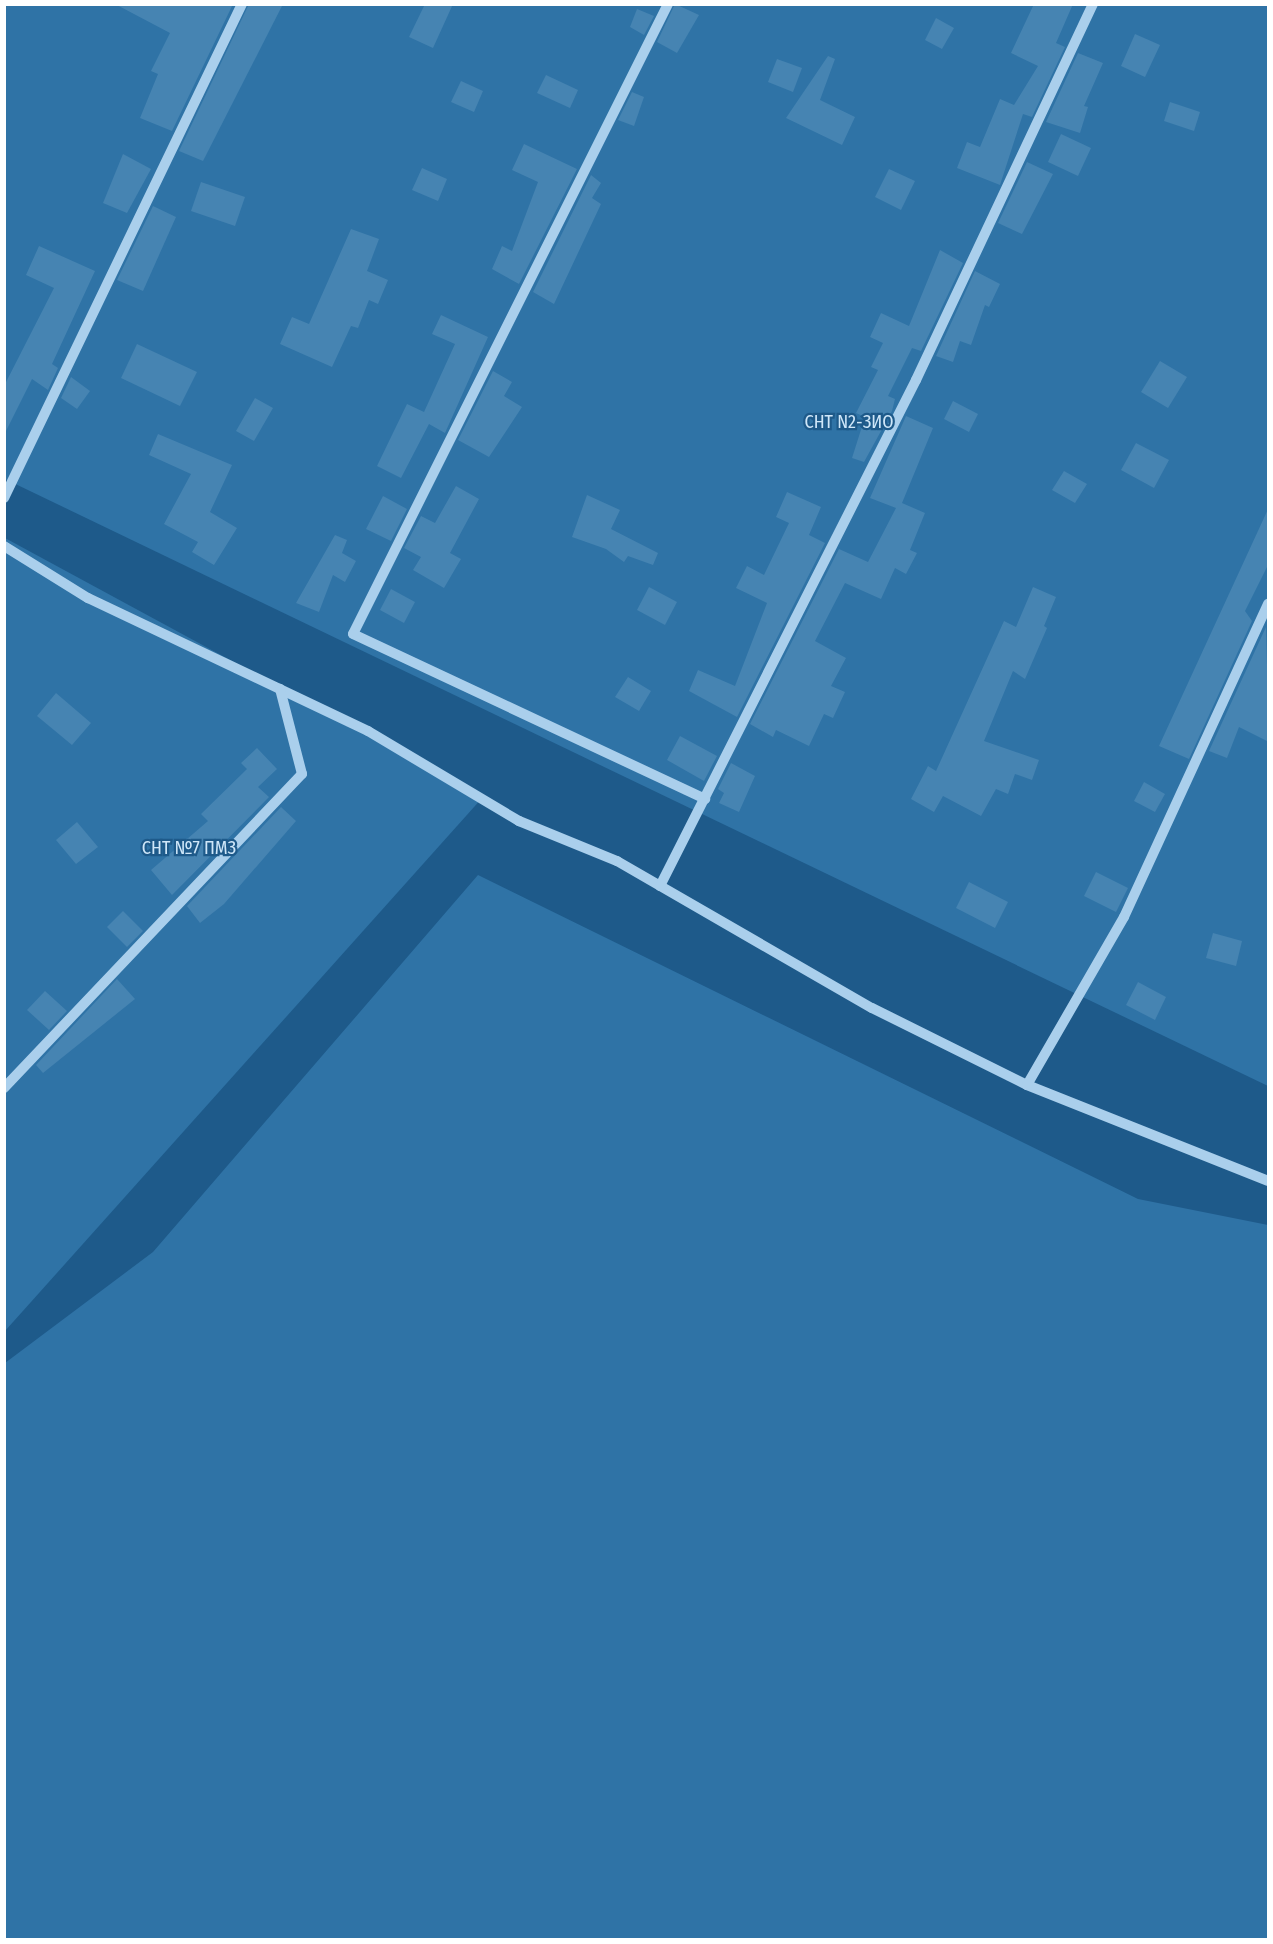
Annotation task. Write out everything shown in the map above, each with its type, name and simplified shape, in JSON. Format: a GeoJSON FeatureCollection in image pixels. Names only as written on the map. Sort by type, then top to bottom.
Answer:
{"type":"FeatureCollection","features":[{"type":"Feature","properties":{"kind":"street"},"geometry":{"type":"LineString","coordinates":[[4,498],[242,4]]}},
{"type":"Feature","properties":{"kind":"street"},"geometry":{"type":"LineString","coordinates":[[668,4],[353,634],[705,799]]}},
{"type":"Feature","properties":{"kind":"street"},"geometry":{"type":"LineString","coordinates":[[660,886],[911,390],[1093,4]]}},
{"type":"Feature","properties":{"kind":"street"},"geometry":{"type":"LineString","coordinates":[[4,546],[88,598],[368,731],[519,820],[617,861],[872,1008],[1027,1085],[1269,1181]]}},
{"type":"Feature","properties":{"kind":"street"},"geometry":{"type":"LineString","coordinates":[[1027,1085],[1124,917],[1269,604]]}},
{"type":"Feature","properties":{"kind":"street"},"geometry":{"type":"LineString","coordinates":[[4,1088],[302,774],[280,689]]}},
{"type":"Feature","properties":{"kind":"green space","name":"СНТ N2-ЗИО"},"geometry":{"type":"Polygon","coordinates":[[[4,5],[1268,5],[1268,1086],[5,479],[4,5]]]}},
{"type":"Feature","properties":{"kind":"green space","name":"СНТ №7 ПМЗ"},"geometry":{"type":"Polygon","coordinates":[[[5,538],[483,797],[5,1331],[5,538]]]}},
{"type":"Feature","properties":{"kind":"green space"},"geometry":{"type":"Polygon","coordinates":[[[478,875],[1138,1199],[1268,1225],[1268,1939],[5,1939],[5,1363],[153,1252],[478,875]]]}},
{"type":"Feature","properties":{"kind":"building"},"geometry":{"type":"Polygon","coordinates":[[[115,4],[233,4],[172,131],[140,118],[158,74],[151,71],[170,33],[115,4]]]}},
{"type":"Feature","properties":{"kind":"building"},"geometry":{"type":"Polygon","coordinates":[[[249,4],[283,4],[203,161],[179,151],[249,4]]]}},
{"type":"Feature","properties":{"kind":"building"},"geometry":{"type":"Polygon","coordinates":[[[425,4],[453,4],[433,48],[409,37],[425,4]]]}},
{"type":"Feature","properties":{"kind":"building"},"geometry":{"type":"Polygon","coordinates":[[[675,4],[699,15],[677,53],[657,42],[675,4]]]}},
{"type":"Feature","properties":{"kind":"building"},"geometry":{"type":"Polygon","coordinates":[[[1034,4],[1073,4],[1056,43],[1065,47],[1032,117],[1023,114],[1000,185],[957,168],[967,142],[980,147],[1000,99],[1014,105],[1038,66],[1011,53],[1034,4]]]}},
{"type":"Feature","properties":{"kind":"building"},"geometry":{"type":"Polygon","coordinates":[[[637,9],[654,16],[644,35],[630,27],[637,9]]]}},
{"type":"Feature","properties":{"kind":"building"},"geometry":{"type":"Polygon","coordinates":[[[936,18],[954,28],[942,49],[925,40],[936,18]]]}},
{"type":"Feature","properties":{"kind":"building"},"geometry":{"type":"Polygon","coordinates":[[[1135,34],[1160,45],[1145,77],[1121,66],[1135,34]]]}},
{"type":"Feature","properties":{"kind":"building"},"geometry":{"type":"Polygon","coordinates":[[[1078,53],[1103,63],[1084,106],[1088,107],[1080,133],[1046,122],[1078,53]]]}},
{"type":"Feature","properties":{"kind":"building"},"geometry":{"type":"Polygon","coordinates":[[[828,56],[835,59],[820,100],[855,117],[842,145],[786,118],[828,56]]]}},
{"type":"Feature","properties":{"kind":"building"},"geometry":{"type":"Polygon","coordinates":[[[777,59],[802,68],[793,92],[768,82],[777,59]]]}},
{"type":"Feature","properties":{"kind":"building"},"geometry":{"type":"Polygon","coordinates":[[[546,75],[578,90],[570,108],[537,93],[546,75]]]}},
{"type":"Feature","properties":{"kind":"building"},"geometry":{"type":"Polygon","coordinates":[[[461,81],[483,91],[474,112],[451,102],[461,81]]]}},
{"type":"Feature","properties":{"kind":"building"},"geometry":{"type":"Polygon","coordinates":[[[632,92],[644,97],[634,126],[618,120],[632,92]]]}},
{"type":"Feature","properties":{"kind":"building"},"geometry":{"type":"Polygon","coordinates":[[[1170,102],[1200,112],[1194,131],[1164,121],[1170,102]]]}},
{"type":"Feature","properties":{"kind":"building"},"geometry":{"type":"Polygon","coordinates":[[[1061,134],[1091,148],[1078,176],[1048,162],[1061,134]]]}},
{"type":"Feature","properties":{"kind":"building"},"geometry":{"type":"Polygon","coordinates":[[[524,144],[577,169],[519,284],[492,269],[502,246],[512,251],[538,182],[512,170],[524,144]]]}},
{"type":"Feature","properties":{"kind":"building"},"geometry":{"type":"Polygon","coordinates":[[[123,154],[151,169],[127,213],[103,203],[123,154]]]}},
{"type":"Feature","properties":{"kind":"building"},"geometry":{"type":"Polygon","coordinates":[[[1027,162],[1053,174],[1022,234],[998,223],[1027,162]]]}},
{"type":"Feature","properties":{"kind":"building"},"geometry":{"type":"Polygon","coordinates":[[[422,168],[447,179],[438,201],[412,190],[422,168]]]}},
{"type":"Feature","properties":{"kind":"building"},"geometry":{"type":"Polygon","coordinates":[[[889,169],[915,181],[901,210],[875,197],[889,169]]]}},
{"type":"Feature","properties":{"kind":"building"},"geometry":{"type":"Polygon","coordinates":[[[591,175],[601,183],[592,198],[601,204],[554,304],[533,292],[591,175]]]}},
{"type":"Feature","properties":{"kind":"building"},"geometry":{"type":"Polygon","coordinates":[[[201,182],[245,197],[235,226],[191,211],[201,182]]]}},
{"type":"Feature","properties":{"kind":"building"},"geometry":{"type":"Polygon","coordinates":[[[153,206],[176,217],[143,291],[117,280],[153,206]]]}},
{"type":"Feature","properties":{"kind":"building"},"geometry":{"type":"Polygon","coordinates":[[[351,229],[379,239],[367,271],[388,280],[378,304],[369,300],[358,328],[351,326],[332,367],[280,344],[292,317],[309,324],[351,229]]]}},
{"type":"Feature","properties":{"kind":"building"},"geometry":{"type":"Polygon","coordinates":[[[39,246],[95,271],[52,364],[58,368],[48,390],[32,379],[4,435],[4,386],[54,288],[26,275],[39,246]]]}},
{"type":"Feature","properties":{"kind":"building"},"geometry":{"type":"Polygon","coordinates":[[[940,250],[963,263],[921,351],[912,348],[888,396],[895,399],[892,411],[864,462],[852,458],[865,417],[856,413],[878,370],[871,367],[883,343],[870,337],[881,313],[909,326],[940,250]]]}},
{"type":"Feature","properties":{"kind":"building"},"geometry":{"type":"Polygon","coordinates":[[[975,271],[1000,284],[989,307],[985,305],[971,345],[960,341],[953,362],[936,356],[975,271]]]}},
{"type":"Feature","properties":{"kind":"building"},"geometry":{"type":"Polygon","coordinates":[[[441,315],[488,337],[445,433],[429,424],[401,478],[377,466],[407,404],[424,412],[455,344],[432,334],[441,315]]]}},
{"type":"Feature","properties":{"kind":"building"},"geometry":{"type":"Polygon","coordinates":[[[137,344],[197,372],[180,406],[121,378],[137,344]]]}},
{"type":"Feature","properties":{"kind":"building"},"geometry":{"type":"Polygon","coordinates":[[[1160,361],[1187,377],[1168,408],[1141,392],[1160,361]]]}},
{"type":"Feature","properties":{"kind":"building"},"geometry":{"type":"Polygon","coordinates":[[[493,371],[512,382],[504,396],[522,407],[489,457],[458,440],[493,371]]]}},
{"type":"Feature","properties":{"kind":"building"},"geometry":{"type":"Polygon","coordinates":[[[71,377],[90,391],[77,409],[61,398],[71,377]]]}},
{"type":"Feature","properties":{"kind":"building"},"geometry":{"type":"Polygon","coordinates":[[[255,398],[273,408],[254,441],[236,431],[255,398]]]}},
{"type":"Feature","properties":{"kind":"building"},"geometry":{"type":"Polygon","coordinates":[[[953,401],[978,414],[969,432],[944,419],[953,401]]]}},
{"type":"Feature","properties":{"kind":"building"},"geometry":{"type":"Polygon","coordinates":[[[906,416],[933,428],[902,503],[925,513],[910,550],[917,553],[906,574],[895,568],[881,599],[845,583],[815,641],[846,658],[831,686],[845,692],[833,718],[824,714],[809,746],[776,730],[773,737],[750,724],[839,549],[868,562],[896,508],[870,498],[906,416]]]}},
{"type":"Feature","properties":{"kind":"building"},"geometry":{"type":"Polygon","coordinates":[[[158,434],[232,465],[210,512],[237,528],[214,565],[192,552],[198,542],[164,524],[191,474],[149,455],[158,434]]]}},
{"type":"Feature","properties":{"kind":"building"},"geometry":{"type":"Polygon","coordinates":[[[1136,443],[1169,460],[1154,488],[1121,470],[1136,443]]]}},
{"type":"Feature","properties":{"kind":"building"},"geometry":{"type":"Polygon","coordinates":[[[1064,471],[1087,484],[1075,503],[1052,490],[1064,471]]]}},
{"type":"Feature","properties":{"kind":"building"},"geometry":{"type":"Polygon","coordinates":[[[456,486],[479,499],[450,553],[461,559],[444,588],[413,570],[421,557],[404,548],[421,516],[435,523],[456,486]]]}},
{"type":"Feature","properties":{"kind":"building"},"geometry":{"type":"Polygon","coordinates":[[[787,492],[821,507],[809,535],[825,543],[737,717],[689,691],[698,670],[735,686],[767,603],[736,588],[747,566],[764,575],[789,523],[776,517],[787,492]]]}},
{"type":"Feature","properties":{"kind":"building"},"geometry":{"type":"Polygon","coordinates":[[[587,495],[620,510],[611,529],[658,553],[653,565],[628,556],[624,562],[606,549],[572,537],[587,495]]]}},
{"type":"Feature","properties":{"kind":"building"},"geometry":{"type":"Polygon","coordinates":[[[383,496],[407,509],[391,541],[366,529],[383,496]]]}},
{"type":"Feature","properties":{"kind":"building"},"geometry":{"type":"Polygon","coordinates":[[[1269,507],[1269,563],[1245,611],[1252,621],[1189,759],[1159,746],[1269,507]]]}},
{"type":"Feature","properties":{"kind":"building"},"geometry":{"type":"Polygon","coordinates":[[[335,535],[347,540],[342,553],[356,561],[345,582],[333,575],[319,612],[296,603],[335,535]]]}},
{"type":"Feature","properties":{"kind":"building"},"geometry":{"type":"Polygon","coordinates":[[[649,587],[677,602],[665,625],[637,610],[649,587]]]}},
{"type":"Feature","properties":{"kind":"building"},"geometry":{"type":"Polygon","coordinates":[[[1033,587],[1056,597],[1044,626],[1047,628],[1025,679],[1013,671],[984,741],[1039,760],[1032,780],[1015,774],[1008,794],[996,789],[981,816],[943,796],[934,812],[911,799],[928,766],[936,771],[1004,621],[1016,627],[1033,587]]]}},
{"type":"Feature","properties":{"kind":"building"},"geometry":{"type":"Polygon","coordinates":[[[391,589],[415,602],[404,623],[380,610],[391,589]]]}},
{"type":"Feature","properties":{"kind":"building"},"geometry":{"type":"Polygon","coordinates":[[[1266,627],[1269,742],[1239,727],[1227,758],[1209,751],[1266,627]]]}},
{"type":"Feature","properties":{"kind":"building"},"geometry":{"type":"Polygon","coordinates":[[[628,677],[651,691],[639,711],[615,697],[628,677]]]}},
{"type":"Feature","properties":{"kind":"building"},"geometry":{"type":"Polygon","coordinates":[[[56,693],[91,723],[72,745],[37,716],[56,693]]]}},
{"type":"Feature","properties":{"kind":"building"},"geometry":{"type":"Polygon","coordinates":[[[680,736],[717,756],[704,781],[667,760],[680,736]]]}},
{"type":"Feature","properties":{"kind":"building"},"geometry":{"type":"Polygon","coordinates":[[[257,748],[277,769],[258,787],[269,797],[172,895],[151,870],[208,821],[201,814],[247,769],[241,763],[257,748]]]}},
{"type":"Feature","properties":{"kind":"building"},"geometry":{"type":"Polygon","coordinates":[[[731,763],[755,776],[739,812],[719,803],[724,793],[718,789],[731,763]]]}},
{"type":"Feature","properties":{"kind":"building"},"geometry":{"type":"Polygon","coordinates":[[[1144,782],[1165,794],[1155,812],[1134,801],[1144,782]]]}},
{"type":"Feature","properties":{"kind":"building"},"geometry":{"type":"Polygon","coordinates":[[[281,807],[296,821],[224,904],[200,923],[187,906],[281,807]]]}},
{"type":"Feature","properties":{"kind":"building"},"geometry":{"type":"Polygon","coordinates":[[[77,822],[98,847],[76,864],[56,840],[77,822]]]}},
{"type":"Feature","properties":{"kind":"building"},"geometry":{"type":"Polygon","coordinates":[[[1096,872],[1128,888],[1116,912],[1084,896],[1096,872]]]}},
{"type":"Feature","properties":{"kind":"building"},"geometry":{"type":"Polygon","coordinates":[[[969,882],[1008,902],[995,928],[956,908],[969,882]]]}},
{"type":"Feature","properties":{"kind":"building"},"geometry":{"type":"Polygon","coordinates":[[[123,911],[143,931],[127,947],[107,927],[123,911]]]}},
{"type":"Feature","properties":{"kind":"building"},"geometry":{"type":"Polygon","coordinates":[[[1213,933],[1242,941],[1236,966],[1206,958],[1213,933]]]}},
{"type":"Feature","properties":{"kind":"building"},"geometry":{"type":"Polygon","coordinates":[[[117,979],[135,999],[43,1073],[36,1065],[117,979]]]}},
{"type":"Feature","properties":{"kind":"building"},"geometry":{"type":"Polygon","coordinates":[[[1138,982],[1166,997],[1155,1020],[1126,1005],[1138,982]]]}},
{"type":"Feature","properties":{"kind":"building"},"geometry":{"type":"Polygon","coordinates":[[[45,991],[67,1011],[49,1030],[27,1010],[45,991]]]}}]}
